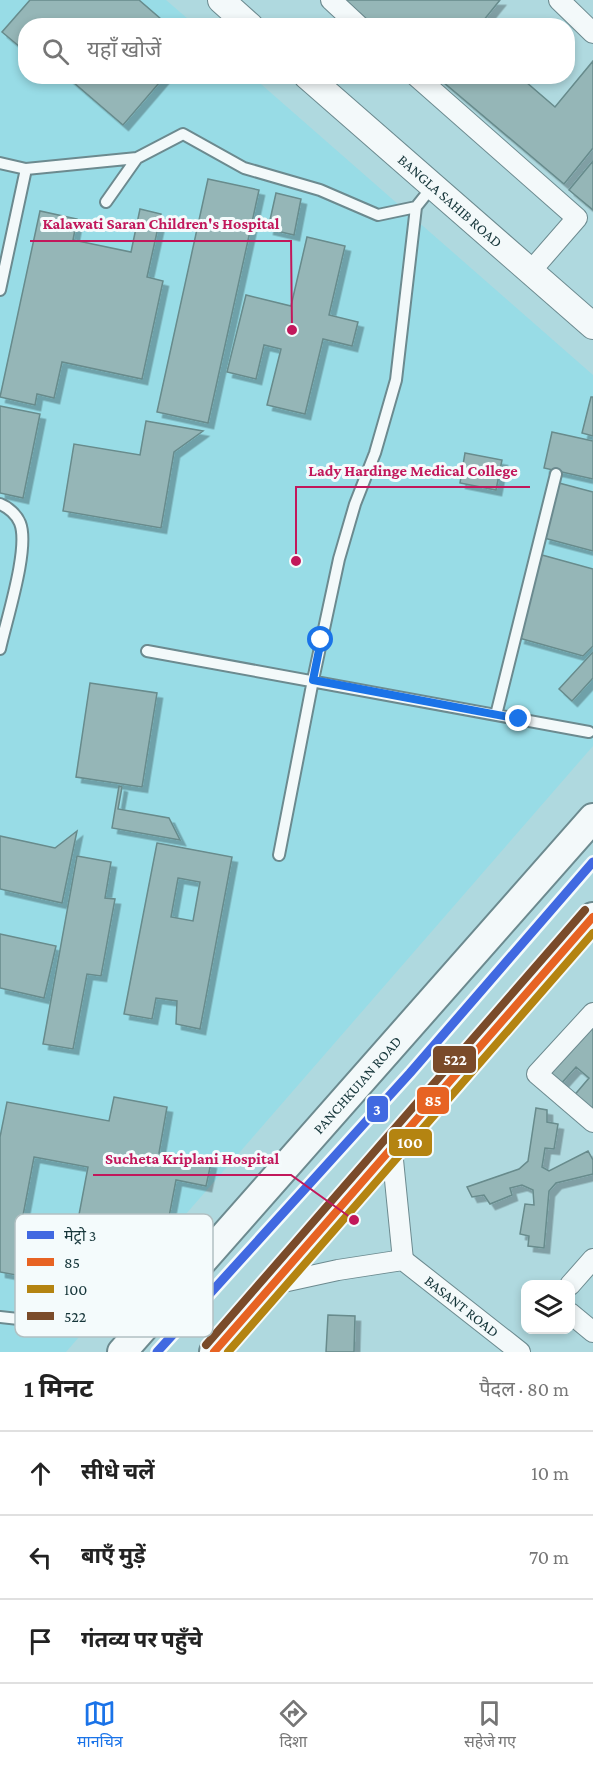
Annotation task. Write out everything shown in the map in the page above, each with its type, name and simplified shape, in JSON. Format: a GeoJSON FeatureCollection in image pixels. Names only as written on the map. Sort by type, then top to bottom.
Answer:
{"type":"FeatureCollection","features":[{"type":"Feature","properties":{"kind":"main road","name":"PANCHKUIAN ROAD"},"geometry":{"type":"LineString","coordinates":[[213,1248],[593,818]]}},
{"type":"Feature","properties":{"kind":"main road"},"geometry":{"type":"LineString","coordinates":[[214,1352],[593,917]]}},
{"type":"Feature","properties":{"kind":"street"},"geometry":{"type":"LineString","coordinates":[[221,0],[241,18]]}},
{"type":"Feature","properties":{"kind":"street"},"geometry":{"type":"LineString","coordinates":[[331,0],[350,18]]}},
{"type":"Feature","properties":{"kind":"street"},"geometry":{"type":"LineString","coordinates":[[559,0],[593,33]]}},
{"type":"Feature","properties":{"kind":"street","name":"BANGLA SAHIB ROAD"},"geometry":{"type":"LineString","coordinates":[[317,84],[593,326]]}},
{"type":"Feature","properties":{"kind":"street"},"geometry":{"type":"LineString","coordinates":[[425,84],[577,218],[530,272]]}},
{"type":"Feature","properties":{"kind":"street"},"geometry":{"type":"LineString","coordinates":[[593,1013],[537,1074],[593,1122]]}},
{"type":"Feature","properties":{"kind":"street"},"geometry":{"type":"LineString","coordinates":[[274,1284],[338,1270],[403,1260],[392,1150]]}},
{"type":"Feature","properties":{"kind":"street"},"geometry":{"type":"LineString","coordinates":[[574,1280],[593,1259]]}},
{"type":"Feature","properties":{"kind":"street","name":"BASANT ROAD"},"geometry":{"type":"LineString","coordinates":[[403,1260],[520,1352]]}},
{"type":"Feature","properties":{"kind":"street"},"geometry":{"type":"LineString","coordinates":[[575,1317],[593,1332]]}},
{"type":"Feature","properties":{"kind":"lane"},"geometry":{"type":"LineString","coordinates":[[0,163],[26,169],[137,158],[183,134],[244,168],[320,190],[378,215],[416,207]]}},
{"type":"Feature","properties":{"kind":"lane"},"geometry":{"type":"LineString","coordinates":[[106,202],[137,158]]}},
{"type":"Feature","properties":{"kind":"lane"},"geometry":{"type":"LineString","coordinates":[[0,290],[26,169]]}},
{"type":"Feature","properties":{"kind":"lane"},"geometry":{"type":"LineString","coordinates":[[279,855],[339,559],[355,504],[375,453],[396,380],[416,207],[432,187]]}},
{"type":"Feature","properties":{"kind":"lane"},"geometry":{"type":"LineString","coordinates":[[496,715],[556,474]]}},
{"type":"Feature","properties":{"kind":"lane"},"geometry":{"type":"LineString","coordinates":[[0,504],[8,508],[20,523],[23,550],[0,649]]}},
{"type":"Feature","properties":{"kind":"lane"},"geometry":{"type":"LineString","coordinates":[[147,651],[589,732]]}},
{"type":"Feature","properties":{"kind":"lane"},"geometry":{"type":"LineString","coordinates":[[0,1317],[15,1320]]}},
{"type":"Feature","properties":{"kind":"lane"},"geometry":{"type":"LineString","coordinates":[[104,1337],[130,1342]]}},
{"type":"Feature","properties":{"kind":"shaded area"},"geometry":{"type":"Polygon","coordinates":[[[0,0],[166,0],[187,18],[18,18],[18,84],[261,84],[593,375],[593,746],[186,1214],[15,1214],[15,1337],[79,1337],[66,1352],[0,1352],[0,0]]]}},
{"type":"Feature","properties":{"kind":"building"},"geometry":{"type":"Polygon","coordinates":[[[30,0],[139,0],[160,18],[18,18],[18,45],[2,32],[30,0]]]}},
{"type":"Feature","properties":{"kind":"building"},"geometry":{"type":"Polygon","coordinates":[[[344,0],[500,0],[485,18],[365,18],[344,0]]]}},
{"type":"Feature","properties":{"kind":"building"},"geometry":{"type":"Polygon","coordinates":[[[593,61],[593,148],[564,184],[445,84],[528,84],[555,107],[593,61]]]}},
{"type":"Feature","properties":{"kind":"building"},"geometry":{"type":"Polygon","coordinates":[[[75,84],[158,84],[123,125],[75,84]]]}},
{"type":"Feature","properties":{"kind":"building"},"geometry":{"type":"Polygon","coordinates":[[[593,161],[593,210],[569,190],[593,161]]]}},
{"type":"Feature","properties":{"kind":"building"},"geometry":{"type":"Polygon","coordinates":[[[208,179],[259,190],[208,423],[157,412],[208,179]]]}},
{"type":"Feature","properties":{"kind":"building"},"geometry":{"type":"Polygon","coordinates":[[[276,193],[301,199],[294,235],[268,229],[276,193]]]}},
{"type":"Feature","properties":{"kind":"building"},"geometry":{"type":"Polygon","coordinates":[[[140,209],[161,214],[147,277],[163,281],[142,379],[62,362],[54,398],[37,394],[35,405],[0,397],[40,211],[77,219],[73,240],[131,252],[140,209]]]}},
{"type":"Feature","properties":{"kind":"building"},"geometry":{"type":"Polygon","coordinates":[[[307,237],[345,246],[329,315],[358,322],[352,346],[323,339],[305,414],[267,405],[281,349],[264,345],[256,379],[227,372],[246,295],[291,306],[307,237]]]}},
{"type":"Feature","properties":{"kind":"building"},"geometry":{"type":"Polygon","coordinates":[[[591,397],[593,397],[593,436],[582,433],[591,397]]]}},
{"type":"Feature","properties":{"kind":"building"},"geometry":{"type":"Polygon","coordinates":[[[0,406],[40,414],[23,498],[0,493],[0,406]]]}},
{"type":"Feature","properties":{"kind":"building"},"geometry":{"type":"Polygon","coordinates":[[[146,421],[203,431],[174,452],[161,528],[63,511],[74,444],[140,455],[146,421]]]}},
{"type":"Feature","properties":{"kind":"building"},"geometry":{"type":"Polygon","coordinates":[[[552,432],[593,441],[593,479],[544,468],[552,432]]]}},
{"type":"Feature","properties":{"kind":"building"},"geometry":{"type":"Polygon","coordinates":[[[465,453],[502,460],[496,490],[460,483],[465,453]]]}},
{"type":"Feature","properties":{"kind":"building"},"geometry":{"type":"Polygon","coordinates":[[[559,483],[593,492],[593,551],[544,538],[559,483]]]}},
{"type":"Feature","properties":{"kind":"building"},"geometry":{"type":"Polygon","coordinates":[[[542,555],[593,569],[593,646],[583,656],[519,638],[542,555]]]}},
{"type":"Feature","properties":{"kind":"building"},"geometry":{"type":"Polygon","coordinates":[[[593,652],[593,678],[572,701],[559,689],[593,652]]]}},
{"type":"Feature","properties":{"kind":"building"},"geometry":{"type":"Polygon","coordinates":[[[90,683],[157,693],[142,787],[76,777],[90,683]]]}},
{"type":"Feature","properties":{"kind":"building"},"geometry":{"type":"Polygon","coordinates":[[[119,786],[122,787],[118,809],[169,818],[180,840],[112,828],[119,786]]]}},
{"type":"Feature","properties":{"kind":"building"},"geometry":{"type":"Polygon","coordinates":[[[77,831],[62,903],[0,889],[0,836],[55,848],[77,831]]]}},
{"type":"Feature","properties":{"kind":"building"},"geometry":{"type":"Polygon","coordinates":[[[157,843],[232,857],[200,1029],[176,1024],[177,1001],[156,998],[152,1019],[124,1014],[157,843]],[[178,878],[171,917],[193,921],[200,882],[178,878]]]}},
{"type":"Feature","properties":{"kind":"building"},"geometry":{"type":"Polygon","coordinates":[[[77,856],[111,862],[105,898],[115,899],[101,976],[87,974],[73,1049],[43,1044],[77,856]]]}},
{"type":"Feature","properties":{"kind":"building"},"geometry":{"type":"Polygon","coordinates":[[[0,934],[56,946],[44,998],[0,988],[0,934]]]}},
{"type":"Feature","properties":{"kind":"building"},"geometry":{"type":"Polygon","coordinates":[[[593,1015],[593,1117],[572,1098],[589,1078],[576,1067],[559,1086],[543,1072],[593,1015]]]}},
{"type":"Feature","properties":{"kind":"building"},"geometry":{"type":"Polygon","coordinates":[[[114,1097],[167,1107],[159,1153],[211,1163],[206,1186],[176,1180],[170,1214],[79,1214],[88,1167],[34,1157],[23,1214],[15,1214],[15,1275],[0,1272],[0,1137],[7,1102],[109,1121],[114,1097]]]}},
{"type":"Feature","properties":{"kind":"building"},"geometry":{"type":"Polygon","coordinates":[[[536,1108],[547,1110],[547,1122],[558,1124],[554,1149],[545,1148],[542,1167],[549,1171],[588,1151],[593,1160],[593,1174],[556,1183],[549,1191],[544,1248],[528,1246],[529,1236],[520,1234],[525,1204],[534,1205],[533,1190],[522,1185],[510,1188],[512,1195],[490,1204],[484,1195],[472,1197],[467,1187],[519,1169],[528,1161],[536,1108]]]}},
{"type":"Feature","properties":{"kind":"building"},"geometry":{"type":"Polygon","coordinates":[[[328,1315],[355,1316],[354,1352],[326,1352],[328,1315]]]}},
{"type":"Feature","properties":{"kind":"metro line","name":"3"},"geometry":{"type":"LineString","coordinates":[[213,1290],[410,1073],[593,862]]}},
{"type":"Feature","properties":{"kind":"metro line","name":"3"},"geometry":{"type":"LineString","coordinates":[[157,1352],[171,1337]]}},
{"type":"Feature","properties":{"kind":"transit line","name":"522"},"geometry":{"type":"LineString","coordinates":[[213,1337],[585,910]]}},
{"type":"Feature","properties":{"kind":"transit line","name":"85"},"geometry":{"type":"LineString","coordinates":[[214,1352],[593,917]]}},
{"type":"Feature","properties":{"kind":"transit line","name":"100"},"geometry":{"type":"LineString","coordinates":[[228,1352],[593,933]]}},
{"type":"Feature","properties":{"kind":"transit line","name":"522"},"geometry":{"type":"LineString","coordinates":[[206,1345],[213,1337]]}},
{"type":"Feature","properties":{"kind":"place","name":"Kalawati Saran Children's Hospital"},"geometry":{"type":"Point","coordinates":[292,330]}},
{"type":"Feature","properties":{"kind":"place","name":"Lady Hardinge Medical College"},"geometry":{"type":"Point","coordinates":[296,561]}},
{"type":"Feature","properties":{"kind":"place","name":"Sucheta Kriplani Hospital"},"geometry":{"type":"Point","coordinates":[354,1220]}},
{"type":"Feature","properties":{"kind":"route"},"geometry":{"type":"LineString","coordinates":[[321,640],[313,680],[519,719]]}}]}
